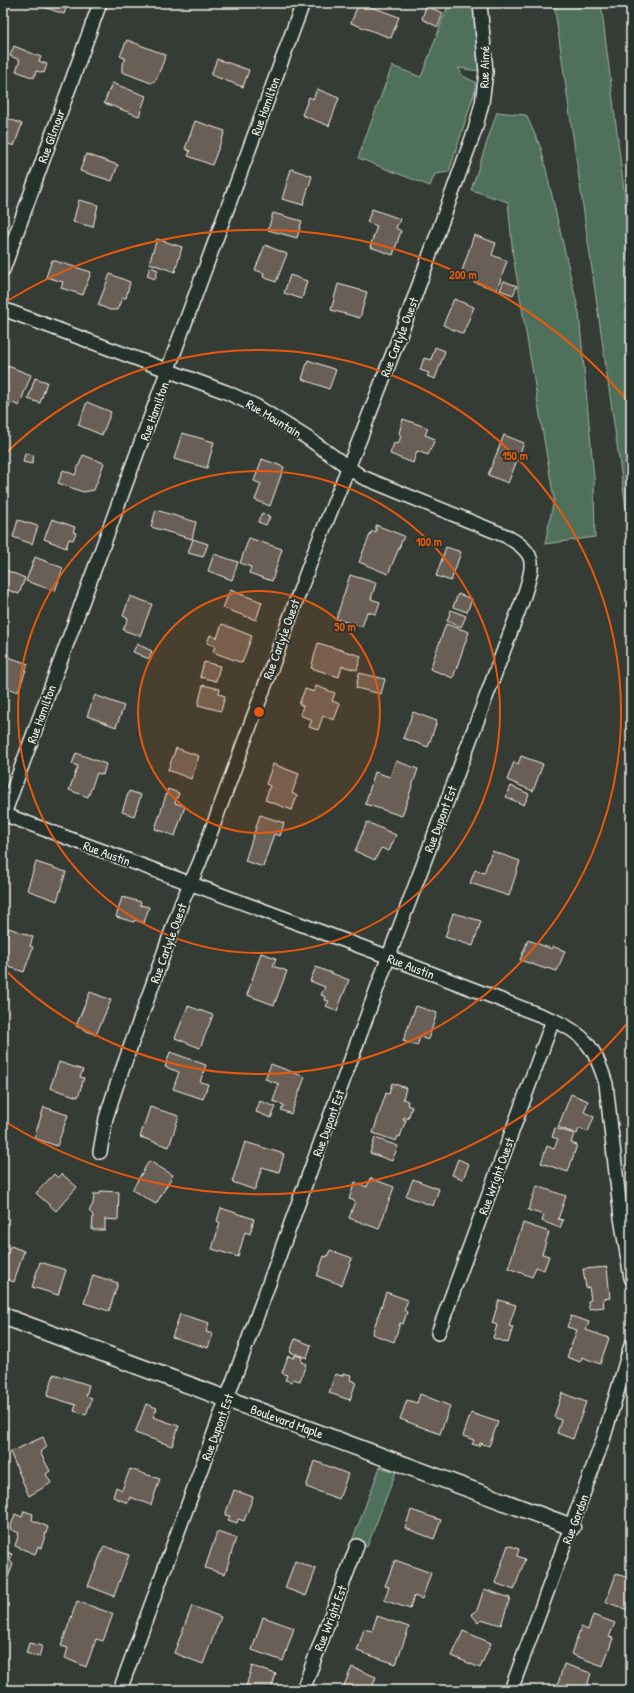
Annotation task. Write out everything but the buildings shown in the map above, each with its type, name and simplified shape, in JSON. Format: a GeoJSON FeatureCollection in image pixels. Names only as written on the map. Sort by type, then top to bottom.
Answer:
{"type":"FeatureCollection","features":[{"type":"Feature","properties":{"kind":"street","name":"Rue Gilmour"},"geometry":{"type":"LineString","coordinates":[[3,270],[100,3]]}},
{"type":"Feature","properties":{"kind":"street","name":"Rue Hamilton"},"geometry":{"type":"LineString","coordinates":[[3,815],[169,370],[303,3]]}},
{"type":"Feature","properties":{"kind":"street","name":"Rue Aimé"},"geometry":{"type":"LineString","coordinates":[[475,130],[482,103],[486,72],[480,3]]}},
{"type":"Feature","properties":{"kind":"street","name":"Rue Carlyle Ouest"},"geometry":{"type":"LineString","coordinates":[[100,1152],[106,1118],[115,1090],[172,931],[315,550],[412,304],[475,130]]}},
{"type":"Feature","properties":{"kind":"street","name":"Rue Mountain"},"geometry":{"type":"LineString","coordinates":[[3,309],[214,387],[256,406],[369,480],[506,536],[518,543],[530,555]]}},
{"type":"Feature","properties":{"kind":"street","name":"Rue Dupont Est"},"geometry":{"type":"LineString","coordinates":[[120,1690],[389,957],[523,599],[531,570],[532,562],[530,555]]}},
{"type":"Feature","properties":{"kind":"street","name":"Rue Austin"},"geometry":{"type":"LineString","coordinates":[[3,815],[389,957],[553,1020],[584,1038],[595,1055],[604,1075],[608,1094],[623,1235],[631,1278]]}},
{"type":"Feature","properties":{"kind":"street","name":"Rue Wright Ouest"},"geometry":{"type":"LineString","coordinates":[[438,1333],[553,1020]]}},
{"type":"Feature","properties":{"kind":"street","name":"Boulevard Maple"},"geometry":{"type":"LineString","coordinates":[[3,1316],[572,1527]]}},
{"type":"Feature","properties":{"kind":"street","name":"Rue Gordon"},"geometry":{"type":"LineString","coordinates":[[512,1690],[603,1440],[631,1345]]}},
{"type":"Feature","properties":{"kind":"street","name":"Rue Wright Est"},"geometry":{"type":"LineString","coordinates":[[303,1690],[357,1546]]}},
{"type":"Feature","properties":{"kind":"green space"},"geometry":{"type":"Polygon","coordinates":[[[441,3],[474,3],[479,71],[458,68],[463,76],[475,82],[475,91],[449,172],[435,174],[430,186],[358,158],[392,66],[421,77],[448,6],[441,3]]]}},
{"type":"Feature","properties":{"kind":"green space"},"geometry":{"type":"Polygon","coordinates":[[[554,3],[601,3],[631,247],[630,536],[554,3]]]}},
{"type":"Feature","properties":{"kind":"green space"},"geometry":{"type":"Polygon","coordinates":[[[497,112],[526,115],[541,148],[579,313],[594,478],[595,537],[545,544],[554,499],[513,255],[508,202],[471,190],[497,112]]]}},
{"type":"Feature","properties":{"kind":"green space"},"geometry":{"type":"Polygon","coordinates":[[[380,1467],[396,1472],[367,1547],[352,1541],[380,1467]]]}}]}
